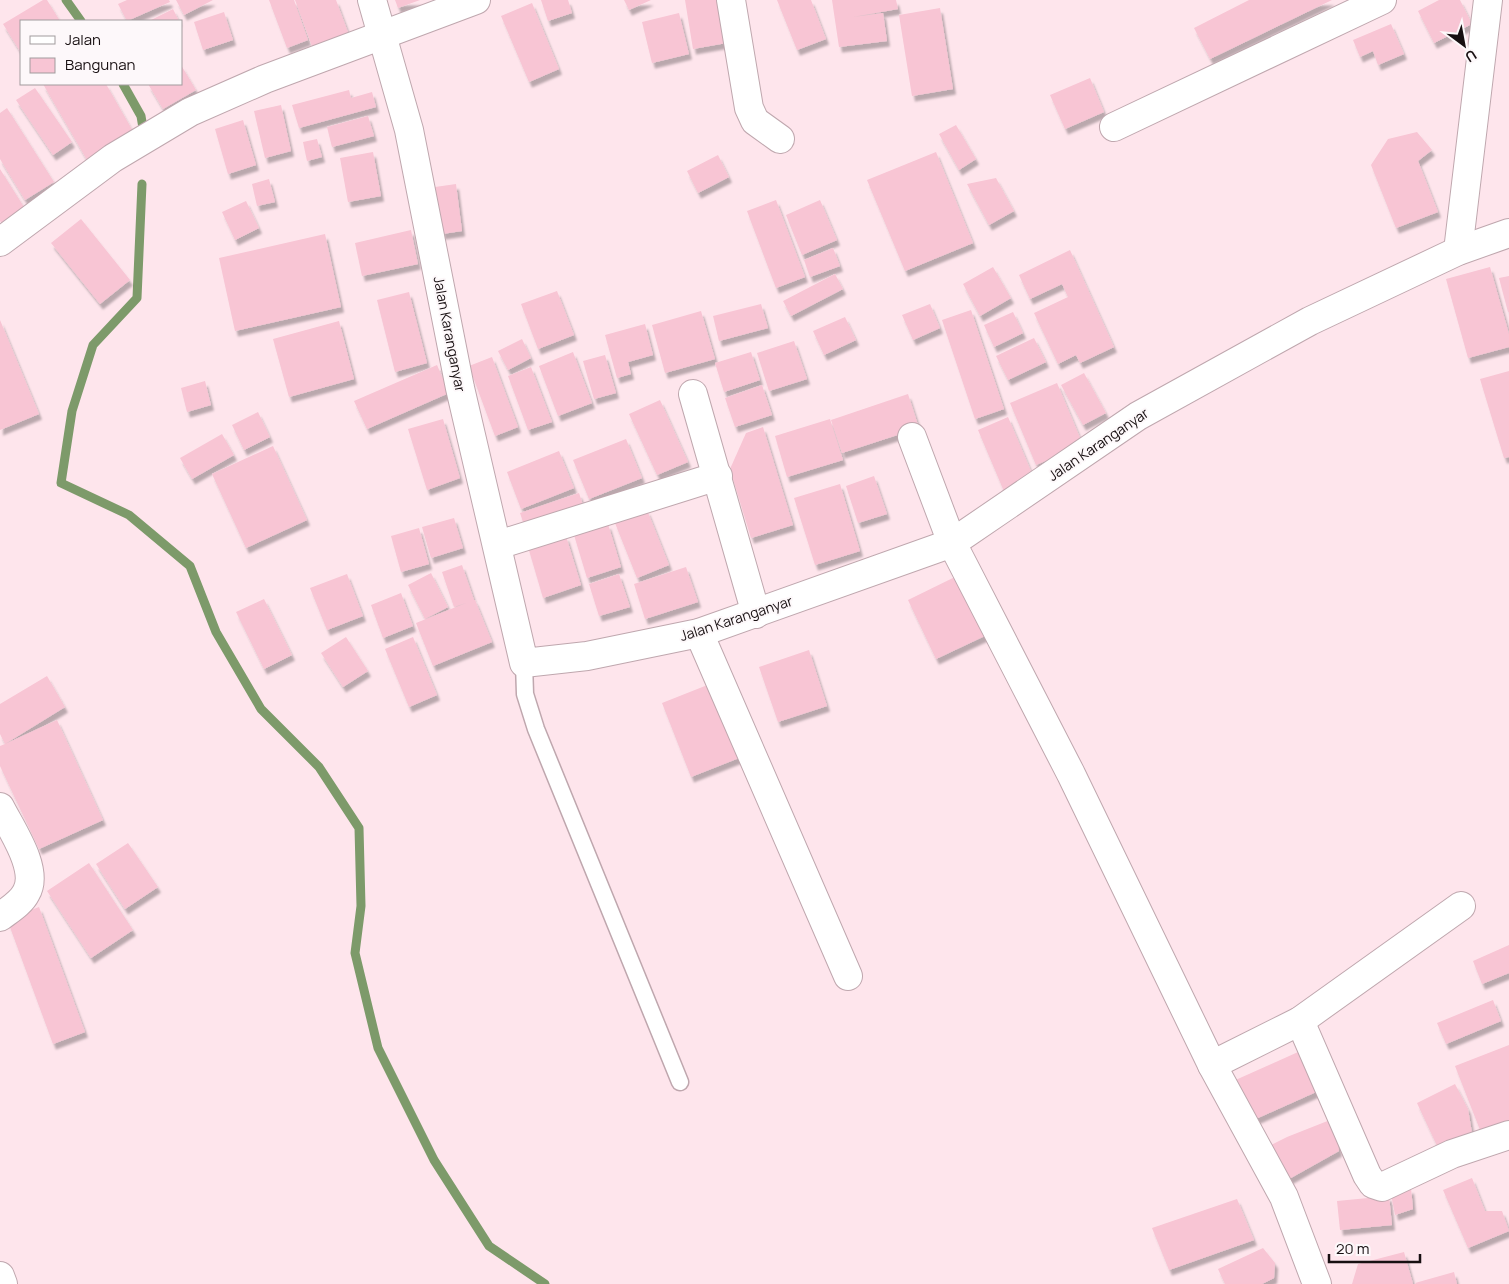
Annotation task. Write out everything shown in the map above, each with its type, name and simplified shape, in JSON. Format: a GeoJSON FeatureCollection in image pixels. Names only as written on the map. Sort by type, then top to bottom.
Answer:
{"type":"FeatureCollection","features":[{"type":"Feature","properties":{"kind":"street","name":"Jalan Karanganyar"},"geometry":{"type":"LineString","coordinates":[[372,0],[409,130],[422,188],[460,388],[524,663],[587,656],[699,633],[952,543],[1138,416],[1310,320],[1458,251],[1509,233]]}},
{"type":"Feature","properties":{"kind":"street"},"geometry":{"type":"LineString","coordinates":[[0,242],[113,158],[190,112],[265,79],[476,0]]}},
{"type":"Feature","properties":{"kind":"street"},"geometry":{"type":"LineString","coordinates":[[731,0],[749,108],[755,121],[780,139]]}},
{"type":"Feature","properties":{"kind":"street"},"geometry":{"type":"LineString","coordinates":[[1114,127],[1382,0]]}},
{"type":"Feature","properties":{"kind":"street"},"geometry":{"type":"LineString","coordinates":[[1458,251],[1488,0]]}},
{"type":"Feature","properties":{"kind":"street"},"geometry":{"type":"LineString","coordinates":[[693,394],[756,614]]}},
{"type":"Feature","properties":{"kind":"street"},"geometry":{"type":"LineString","coordinates":[[912,437],[952,543],[1071,774],[1212,1065],[1284,1197],[1317,1284]]}},
{"type":"Feature","properties":{"kind":"street"},"geometry":{"type":"LineString","coordinates":[[498,545],[718,476]]}},
{"type":"Feature","properties":{"kind":"street"},"geometry":{"type":"LineString","coordinates":[[699,633],[848,976]]}},
{"type":"Feature","properties":{"kind":"street"},"geometry":{"type":"LineString","coordinates":[[0,808],[28,863],[31,876],[27,892],[22,899],[0,916]]}},
{"type":"Feature","properties":{"kind":"street"},"geometry":{"type":"LineString","coordinates":[[1212,1065],[1300,1021],[1461,906]]}},
{"type":"Feature","properties":{"kind":"street"},"geometry":{"type":"LineString","coordinates":[[1300,1021],[1367,1176],[1373,1184],[1382,1187],[1452,1154],[1509,1135]]}},
{"type":"Feature","properties":{"kind":"street"},"geometry":{"type":"LineString","coordinates":[[0,1276],[3,1284]]}},
{"type":"Feature","properties":{"kind":"lane"},"geometry":{"type":"LineString","coordinates":[[524,663],[525,694],[536,729],[680,1082]]}},
{"type":"Feature","properties":{"kind":"building"},"geometry":{"type":"Polygon","coordinates":[[[43,0],[47,0],[59,20],[20,20],[20,51],[3,24],[43,0]]]}},
{"type":"Feature","properties":{"kind":"building"},"geometry":{"type":"Polygon","coordinates":[[[127,0],[169,0],[170,2],[129,20],[126,20],[118,4],[127,0]]]}},
{"type":"Feature","properties":{"kind":"building"},"geometry":{"type":"Polygon","coordinates":[[[176,0],[213,0],[184,15],[176,0]]]}},
{"type":"Feature","properties":{"kind":"building"},"geometry":{"type":"Polygon","coordinates":[[[269,0],[294,0],[308,40],[287,48],[269,0]]]}},
{"type":"Feature","properties":{"kind":"building"},"geometry":{"type":"Polygon","coordinates":[[[295,0],[336,0],[349,35],[313,49],[295,0]]]}},
{"type":"Feature","properties":{"kind":"building"},"geometry":{"type":"Polygon","coordinates":[[[395,0],[420,0],[398,8],[395,0]]]}},
{"type":"Feature","properties":{"kind":"building"},"geometry":{"type":"Polygon","coordinates":[[[541,0],[568,0],[572,13],[548,21],[541,0]]]}},
{"type":"Feature","properties":{"kind":"building"},"geometry":{"type":"Polygon","coordinates":[[[624,0],[651,0],[629,10],[624,0]]]}},
{"type":"Feature","properties":{"kind":"building"},"geometry":{"type":"Polygon","coordinates":[[[685,0],[725,0],[732,42],[693,49],[685,0]]]}},
{"type":"Feature","properties":{"kind":"building"},"geometry":{"type":"Polygon","coordinates":[[[777,0],[811,0],[826,39],[797,50],[777,0]]]}},
{"type":"Feature","properties":{"kind":"building"},"geometry":{"type":"Polygon","coordinates":[[[832,0],[896,0],[898,9],[853,17],[883,13],[887,41],[839,47],[832,0]]]}},
{"type":"Feature","properties":{"kind":"building"},"geometry":{"type":"Polygon","coordinates":[[[1249,0],[1332,0],[1210,59],[1194,28],[1249,0]]]}},
{"type":"Feature","properties":{"kind":"building"},"geometry":{"type":"Polygon","coordinates":[[[1439,0],[1460,0],[1472,24],[1434,43],[1418,11],[1439,0]]]}},
{"type":"Feature","properties":{"kind":"building"},"geometry":{"type":"Polygon","coordinates":[[[532,3],[559,69],[529,82],[501,16],[532,3]]]}},
{"type":"Feature","properties":{"kind":"building"},"geometry":{"type":"Polygon","coordinates":[[[940,8],[953,89],[912,96],[899,15],[940,8]]]}},
{"type":"Feature","properties":{"kind":"building"},"geometry":{"type":"Polygon","coordinates":[[[173,9],[178,20],[151,20],[173,9]]]}},
{"type":"Feature","properties":{"kind":"building"},"geometry":{"type":"Polygon","coordinates":[[[224,12],[233,40],[203,50],[194,22],[224,12]]]}},
{"type":"Feature","properties":{"kind":"building"},"geometry":{"type":"Polygon","coordinates":[[[679,13],[689,54],[652,63],[642,22],[679,13]]]}},
{"type":"Feature","properties":{"kind":"building"},"geometry":{"type":"Polygon","coordinates":[[[1391,24],[1404,54],[1378,65],[1373,51],[1360,57],[1353,40],[1391,24]]]}},
{"type":"Feature","properties":{"kind":"building"},"geometry":{"type":"Polygon","coordinates":[[[182,67],[196,90],[163,109],[149,85],[182,85],[182,67]]]}},
{"type":"Feature","properties":{"kind":"building"},"geometry":{"type":"Polygon","coordinates":[[[1090,78],[1104,112],[1065,129],[1050,95],[1090,78]]]}},
{"type":"Feature","properties":{"kind":"building"},"geometry":{"type":"Polygon","coordinates":[[[44,85],[107,85],[134,133],[87,160],[44,85]]]}},
{"type":"Feature","properties":{"kind":"building"},"geometry":{"type":"Polygon","coordinates":[[[35,88],[72,142],[53,155],[16,100],[35,88]]]}},
{"type":"Feature","properties":{"kind":"building"},"geometry":{"type":"Polygon","coordinates":[[[349,90],[351,98],[372,92],[376,107],[299,128],[292,105],[349,90]]]}},
{"type":"Feature","properties":{"kind":"building"},"geometry":{"type":"Polygon","coordinates":[[[281,105],[291,151],[265,158],[254,111],[281,105]]]}},
{"type":"Feature","properties":{"kind":"building"},"geometry":{"type":"Polygon","coordinates":[[[7,108],[54,182],[25,200],[0,159],[0,113],[7,108]]]}},
{"type":"Feature","properties":{"kind":"building"},"geometry":{"type":"Polygon","coordinates":[[[368,116],[374,136],[332,147],[327,127],[368,116]]]}},
{"type":"Feature","properties":{"kind":"building"},"geometry":{"type":"Polygon","coordinates":[[[243,120],[256,165],[228,174],[215,129],[243,120]]]}},
{"type":"Feature","properties":{"kind":"building"},"geometry":{"type":"Polygon","coordinates":[[[956,125],[976,159],[959,170],[939,134],[956,125]]]}},
{"type":"Feature","properties":{"kind":"building"},"geometry":{"type":"Polygon","coordinates":[[[1417,132],[1432,150],[1418,161],[1438,212],[1396,228],[1371,165],[1388,139],[1417,132]]]}},
{"type":"Feature","properties":{"kind":"building"},"geometry":{"type":"Polygon","coordinates":[[[317,139],[322,157],[307,161],[303,142],[317,139]]]}},
{"type":"Feature","properties":{"kind":"building"},"geometry":{"type":"Polygon","coordinates":[[[373,152],[381,196],[348,202],[340,158],[373,152]]]}},
{"type":"Feature","properties":{"kind":"building"},"geometry":{"type":"Polygon","coordinates":[[[936,152],[973,243],[905,271],[867,180],[936,152]]]}},
{"type":"Feature","properties":{"kind":"building"},"geometry":{"type":"Polygon","coordinates":[[[718,155],[729,177],[698,193],[687,171],[718,155]]]}},
{"type":"Feature","properties":{"kind":"building"},"geometry":{"type":"Polygon","coordinates":[[[0,169],[29,215],[6,229],[0,221],[0,169]]]}},
{"type":"Feature","properties":{"kind":"building"},"geometry":{"type":"Polygon","coordinates":[[[996,178],[1014,211],[989,225],[967,184],[996,178]]]}},
{"type":"Feature","properties":{"kind":"building"},"geometry":{"type":"Polygon","coordinates":[[[269,179],[275,202],[257,206],[252,184],[269,179]]]}},
{"type":"Feature","properties":{"kind":"building"},"geometry":{"type":"Polygon","coordinates":[[[456,184],[462,231],[442,234],[435,187],[456,184]]]}},
{"type":"Feature","properties":{"kind":"building"},"geometry":{"type":"Polygon","coordinates":[[[776,200],[805,277],[776,288],[747,211],[776,200]]]}},
{"type":"Feature","properties":{"kind":"building"},"geometry":{"type":"Polygon","coordinates":[[[820,200],[837,240],[802,255],[786,215],[820,200]]]}},
{"type":"Feature","properties":{"kind":"building"},"geometry":{"type":"Polygon","coordinates":[[[246,201],[259,228],[235,240],[222,212],[246,201]]]}},
{"type":"Feature","properties":{"kind":"building"},"geometry":{"type":"Polygon","coordinates":[[[81,219],[130,280],[100,304],[51,243],[81,219]]]}},
{"type":"Feature","properties":{"kind":"building"},"geometry":{"type":"Polygon","coordinates":[[[411,230],[418,264],[362,276],[355,243],[411,230]]]}},
{"type":"Feature","properties":{"kind":"building"},"geometry":{"type":"Polygon","coordinates":[[[325,234],[341,307],[235,331],[219,258],[325,234]]]}},
{"type":"Feature","properties":{"kind":"building"},"geometry":{"type":"Polygon","coordinates":[[[833,248],[840,266],[810,277],[804,260],[833,248]]]}},
{"type":"Feature","properties":{"kind":"building"},"geometry":{"type":"Polygon","coordinates":[[[1070,250],[1114,347],[1080,363],[1076,355],[1058,364],[1034,313],[1068,297],[1062,284],[1030,299],[1019,275],[1070,250]]]}},
{"type":"Feature","properties":{"kind":"building"},"geometry":{"type":"Polygon","coordinates":[[[993,267],[1011,298],[980,316],[963,284],[993,267]]]}},
{"type":"Feature","properties":{"kind":"building"},"geometry":{"type":"Polygon","coordinates":[[[1490,267],[1509,334],[1509,347],[1468,358],[1446,279],[1490,267]]]}},
{"type":"Feature","properties":{"kind":"building"},"geometry":{"type":"Polygon","coordinates":[[[835,274],[843,289],[791,316],[783,301],[835,274]]]}},
{"type":"Feature","properties":{"kind":"building"},"geometry":{"type":"Polygon","coordinates":[[[1509,276],[1509,312],[1508,312],[1499,278],[1509,276]]]}},
{"type":"Feature","properties":{"kind":"building"},"geometry":{"type":"Polygon","coordinates":[[[557,291],[574,335],[538,349],[521,304],[557,291]]]}},
{"type":"Feature","properties":{"kind":"building"},"geometry":{"type":"Polygon","coordinates":[[[409,292],[427,363],[395,372],[377,300],[409,292]]]}},
{"type":"Feature","properties":{"kind":"building"},"geometry":{"type":"Polygon","coordinates":[[[761,304],[768,328],[719,341],[713,316],[761,304]]]}},
{"type":"Feature","properties":{"kind":"building"},"geometry":{"type":"Polygon","coordinates":[[[930,304],[940,328],[913,340],[902,315],[930,304]]]}},
{"type":"Feature","properties":{"kind":"building"},"geometry":{"type":"Polygon","coordinates":[[[971,310],[1004,409],[975,419],[942,320],[971,310]]]}},
{"type":"Feature","properties":{"kind":"building"},"geometry":{"type":"Polygon","coordinates":[[[701,311],[715,359],[665,373],[652,325],[701,311]]]}},
{"type":"Feature","properties":{"kind":"building"},"geometry":{"type":"Polygon","coordinates":[[[1013,312],[1023,333],[994,347],[984,325],[1013,312]]]}},
{"type":"Feature","properties":{"kind":"building"},"geometry":{"type":"Polygon","coordinates":[[[845,317],[856,340],[824,355],[813,331],[845,317]]]}},
{"type":"Feature","properties":{"kind":"building"},"geometry":{"type":"Polygon","coordinates":[[[0,320],[39,414],[0,430],[0,320]]]}},
{"type":"Feature","properties":{"kind":"building"},"geometry":{"type":"Polygon","coordinates":[[[339,321],[354,379],[289,397],[273,339],[339,321]]]}},
{"type":"Feature","properties":{"kind":"building"},"geometry":{"type":"Polygon","coordinates":[[[645,324],[653,355],[628,362],[631,374],[617,378],[605,335],[645,324]]]}},
{"type":"Feature","properties":{"kind":"building"},"geometry":{"type":"Polygon","coordinates":[[[1034,338],[1046,362],[1008,380],[996,356],[1034,338]]]}},
{"type":"Feature","properties":{"kind":"building"},"geometry":{"type":"Polygon","coordinates":[[[522,339],[531,358],[508,370],[498,351],[522,339]]]}},
{"type":"Feature","properties":{"kind":"building"},"geometry":{"type":"Polygon","coordinates":[[[794,341],[807,379],[769,391],[757,353],[794,341]]]}},
{"type":"Feature","properties":{"kind":"building"},"geometry":{"type":"Polygon","coordinates":[[[573,352],[592,403],[558,416],[539,366],[573,352]]]}},
{"type":"Feature","properties":{"kind":"building"},"geometry":{"type":"Polygon","coordinates":[[[751,352],[760,380],[724,392],[715,363],[751,352]]]}},
{"type":"Feature","properties":{"kind":"building"},"geometry":{"type":"Polygon","coordinates":[[[605,355],[616,393],[594,399],[583,361],[605,355]]]}},
{"type":"Feature","properties":{"kind":"building"},"geometry":{"type":"Polygon","coordinates":[[[492,357],[518,427],[495,436],[469,366],[492,357]]]}},
{"type":"Feature","properties":{"kind":"building"},"geometry":{"type":"Polygon","coordinates":[[[437,365],[449,393],[367,429],[354,401],[437,365]]]}},
{"type":"Feature","properties":{"kind":"building"},"geometry":{"type":"Polygon","coordinates":[[[531,367],[552,422],[528,430],[508,376],[531,367]]]}},
{"type":"Feature","properties":{"kind":"building"},"geometry":{"type":"Polygon","coordinates":[[[1509,371],[1509,457],[1504,458],[1480,379],[1509,371]]]}},
{"type":"Feature","properties":{"kind":"building"},"geometry":{"type":"Polygon","coordinates":[[[1084,373],[1106,413],[1083,425],[1061,385],[1084,373]]]}},
{"type":"Feature","properties":{"kind":"building"},"geometry":{"type":"Polygon","coordinates":[[[205,381],[211,405],[187,412],[181,388],[205,381]]]}},
{"type":"Feature","properties":{"kind":"building"},"geometry":{"type":"Polygon","coordinates":[[[1057,383],[1083,445],[1036,465],[1010,403],[1057,383]]]}},
{"type":"Feature","properties":{"kind":"building"},"geometry":{"type":"Polygon","coordinates":[[[762,385],[772,415],[735,427],[725,398],[762,385]]]}},
{"type":"Feature","properties":{"kind":"building"},"geometry":{"type":"Polygon","coordinates":[[[908,394],[919,428],[842,453],[831,420],[908,394]]]}},
{"type":"Feature","properties":{"kind":"building"},"geometry":{"type":"Polygon","coordinates":[[[660,400],[688,462],[657,475],[629,414],[660,400]]]}},
{"type":"Feature","properties":{"kind":"building"},"geometry":{"type":"Polygon","coordinates":[[[258,412],[270,437],[244,450],[232,425],[258,412]]]}},
{"type":"Feature","properties":{"kind":"building"},"geometry":{"type":"Polygon","coordinates":[[[1008,417],[1036,483],[1006,496],[978,430],[1008,417]]]}},
{"type":"Feature","properties":{"kind":"building"},"geometry":{"type":"Polygon","coordinates":[[[443,419],[460,478],[427,490],[408,429],[443,419]]]}},
{"type":"Feature","properties":{"kind":"building"},"geometry":{"type":"Polygon","coordinates":[[[830,419],[843,460],[787,477],[775,436],[830,419]]]}},
{"type":"Feature","properties":{"kind":"building"},"geometry":{"type":"Polygon","coordinates":[[[763,427],[793,525],[751,538],[730,469],[746,433],[763,427]]]}},
{"type":"Feature","properties":{"kind":"building"},"geometry":{"type":"Polygon","coordinates":[[[222,434],[234,455],[192,479],[180,458],[222,434]]]}},
{"type":"Feature","properties":{"kind":"building"},"geometry":{"type":"Polygon","coordinates":[[[626,439],[642,478],[589,499],[573,460],[626,439]]]}},
{"type":"Feature","properties":{"kind":"building"},"geometry":{"type":"Polygon","coordinates":[[[273,446],[307,520],[246,548],[212,474],[273,446]]]}},
{"type":"Feature","properties":{"kind":"building"},"geometry":{"type":"Polygon","coordinates":[[[559,451],[574,488],[521,509],[507,472],[559,451]]]}},
{"type":"Feature","properties":{"kind":"building"},"geometry":{"type":"Polygon","coordinates":[[[874,476],[887,514],[858,523],[846,486],[874,476]]]}},
{"type":"Feature","properties":{"kind":"building"},"geometry":{"type":"Polygon","coordinates":[[[840,484],[860,551],[815,565],[794,498],[840,484]]]}},
{"type":"Feature","properties":{"kind":"building"},"geometry":{"type":"Polygon","coordinates":[[[579,493],[586,514],[527,534],[520,513],[579,493]]]}},
{"type":"Feature","properties":{"kind":"building"},"geometry":{"type":"Polygon","coordinates":[[[647,510],[669,565],[637,578],[615,523],[647,510]]]}},
{"type":"Feature","properties":{"kind":"building"},"geometry":{"type":"Polygon","coordinates":[[[454,518],[463,548],[431,558],[422,527],[454,518]]]}},
{"type":"Feature","properties":{"kind":"building"},"geometry":{"type":"Polygon","coordinates":[[[608,524],[621,567],[587,578],[574,535],[608,524]]]}},
{"type":"Feature","properties":{"kind":"building"},"geometry":{"type":"Polygon","coordinates":[[[419,528],[429,564],[401,572],[391,536],[419,528]]]}},
{"type":"Feature","properties":{"kind":"building"},"geometry":{"type":"Polygon","coordinates":[[[566,536],[581,585],[543,598],[528,547],[566,536]]]}},
{"type":"Feature","properties":{"kind":"building"},"geometry":{"type":"Polygon","coordinates":[[[462,565],[474,600],[492,642],[433,666],[416,623],[466,603],[454,607],[442,572],[462,565]]]}},
{"type":"Feature","properties":{"kind":"building"},"geometry":{"type":"Polygon","coordinates":[[[686,567],[698,602],[645,619],[634,584],[686,567]]]}},
{"type":"Feature","properties":{"kind":"building"},"geometry":{"type":"Polygon","coordinates":[[[431,573],[448,607],[425,619],[408,585],[431,573]]]}},
{"type":"Feature","properties":{"kind":"building"},"geometry":{"type":"Polygon","coordinates":[[[347,574],[363,616],[327,630],[310,588],[347,574]]]}},
{"type":"Feature","properties":{"kind":"building"},"geometry":{"type":"Polygon","coordinates":[[[619,574],[630,607],[599,616],[589,584],[619,574]]]}},
{"type":"Feature","properties":{"kind":"building"},"geometry":{"type":"Polygon","coordinates":[[[961,574],[989,634],[936,659],[908,600],[961,574]]]}},
{"type":"Feature","properties":{"kind":"building"},"geometry":{"type":"Polygon","coordinates":[[[401,593],[413,626],[383,638],[371,605],[401,593]]]}},
{"type":"Feature","properties":{"kind":"building"},"geometry":{"type":"Polygon","coordinates":[[[264,599],[292,655],[264,669],[236,612],[264,599]]]}},
{"type":"Feature","properties":{"kind":"building"},"geometry":{"type":"Polygon","coordinates":[[[346,637],[368,671],[343,687],[321,653],[346,637]]]}},
{"type":"Feature","properties":{"kind":"building"},"geometry":{"type":"Polygon","coordinates":[[[413,637],[437,695],[409,707],[385,649],[413,637]]]}},
{"type":"Feature","properties":{"kind":"building"},"geometry":{"type":"Polygon","coordinates":[[[809,650],[827,706],[778,722],[759,667],[809,650]]]}},
{"type":"Feature","properties":{"kind":"building"},"geometry":{"type":"Polygon","coordinates":[[[47,676],[65,707],[5,744],[0,734],[0,704],[47,676]]]}},
{"type":"Feature","properties":{"kind":"building"},"geometry":{"type":"Polygon","coordinates":[[[710,684],[739,758],[691,777],[662,703],[710,684]]]}},
{"type":"Feature","properties":{"kind":"building"},"geometry":{"type":"Polygon","coordinates":[[[57,720],[103,820],[39,849],[0,766],[0,746],[57,720]]]}},
{"type":"Feature","properties":{"kind":"building"},"geometry":{"type":"Polygon","coordinates":[[[128,843],[158,887],[125,909],[96,864],[128,843]]]}},
{"type":"Feature","properties":{"kind":"building"},"geometry":{"type":"Polygon","coordinates":[[[89,863],[133,930],[91,958],[47,891],[89,863]]]}},
{"type":"Feature","properties":{"kind":"building"},"geometry":{"type":"Polygon","coordinates":[[[39,907],[85,1032],[53,1044],[7,919],[39,907]]]}},
{"type":"Feature","properties":{"kind":"building"},"geometry":{"type":"Polygon","coordinates":[[[1509,945],[1509,973],[1482,984],[1473,961],[1509,945]]]}},
{"type":"Feature","properties":{"kind":"building"},"geometry":{"type":"Polygon","coordinates":[[[1493,1000],[1501,1021],[1446,1044],[1437,1023],[1493,1000]]]}},
{"type":"Feature","properties":{"kind":"building"},"geometry":{"type":"Polygon","coordinates":[[[1509,1045],[1509,1130],[1484,1140],[1455,1066],[1509,1045]]]}},
{"type":"Feature","properties":{"kind":"building"},"geometry":{"type":"Polygon","coordinates":[[[1307,1048],[1325,1088],[1249,1122],[1231,1082],[1307,1048]]]}},
{"type":"Feature","properties":{"kind":"building"},"geometry":{"type":"Polygon","coordinates":[[[1455,1084],[1468,1109],[1472,1133],[1439,1150],[1417,1103],[1455,1084]]]}},
{"type":"Feature","properties":{"kind":"building"},"geometry":{"type":"Polygon","coordinates":[[[1330,1120],[1335,1127],[1339,1151],[1289,1179],[1271,1145],[1330,1120]]]}},
{"type":"Feature","properties":{"kind":"building"},"geometry":{"type":"Polygon","coordinates":[[[1472,1178],[1485,1211],[1502,1211],[1509,1231],[1468,1248],[1443,1190],[1472,1178]]]}},
{"type":"Feature","properties":{"kind":"building"},"geometry":{"type":"Polygon","coordinates":[[[1411,1188],[1413,1209],[1395,1215],[1391,1194],[1411,1188]]]}},
{"type":"Feature","properties":{"kind":"building"},"geometry":{"type":"Polygon","coordinates":[[[1389,1196],[1392,1225],[1340,1230],[1337,1201],[1389,1196]]]}},
{"type":"Feature","properties":{"kind":"building"},"geometry":{"type":"Polygon","coordinates":[[[1237,1199],[1254,1240],[1169,1270],[1152,1228],[1237,1199]]]}},
{"type":"Feature","properties":{"kind":"building"},"geometry":{"type":"Polygon","coordinates":[[[1263,1248],[1275,1263],[1274,1278],[1262,1284],[1225,1284],[1218,1269],[1263,1248]]]}},
{"type":"Feature","properties":{"kind":"building"},"geometry":{"type":"Polygon","coordinates":[[[1404,1252],[1413,1284],[1352,1284],[1358,1264],[1404,1252]]]}},
{"type":"Feature","properties":{"kind":"building"},"geometry":{"type":"Polygon","coordinates":[[[1454,1272],[1457,1284],[1415,1283],[1454,1272]]]}},
{"type":"Feature","properties":{"kind":"waterway"},"geometry":{"type":"LineString","coordinates":[[66,0],[80,20]]}},
{"type":"Feature","properties":{"kind":"waterway"},"geometry":{"type":"LineString","coordinates":[[124,85],[141,116],[144,134]]}},
{"type":"Feature","properties":{"kind":"waterway"},"geometry":{"type":"LineString","coordinates":[[142,184],[137,298],[93,345],[72,411],[61,483],[129,515],[190,566],[216,632],[261,709],[319,767],[359,828],[361,906],[355,953],[378,1048],[434,1160],[489,1246],[545,1284]]}}]}
